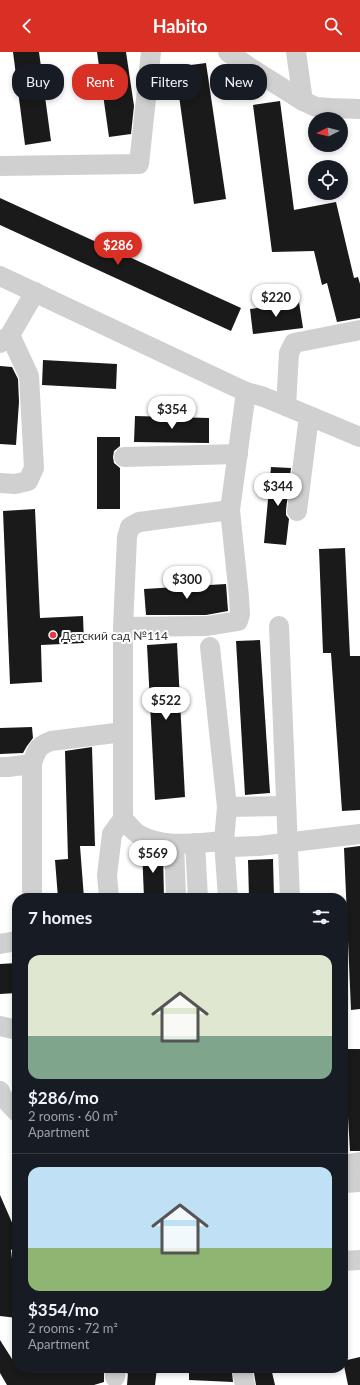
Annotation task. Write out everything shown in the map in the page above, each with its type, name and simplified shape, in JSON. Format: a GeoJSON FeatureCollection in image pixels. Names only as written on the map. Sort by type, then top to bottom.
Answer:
{"type":"FeatureCollection","features":[{"type":"Feature","properties":{"kind":"street"},"geometry":{"type":"LineString","coordinates":[[0,166],[140,164],[151,52]]}},
{"type":"Feature","properties":{"kind":"street"},"geometry":{"type":"LineString","coordinates":[[228,52],[303,101],[316,107],[360,109]]}},
{"type":"Feature","properties":{"kind":"street"},"geometry":{"type":"LineString","coordinates":[[296,52],[303,101]]}},
{"type":"Feature","properties":{"kind":"street"},"geometry":{"type":"LineString","coordinates":[[0,276],[246,392],[264,397],[360,437]]}},
{"type":"Feature","properties":{"kind":"street"},"geometry":{"type":"LineString","coordinates":[[0,483],[15,484],[28,481],[34,468],[29,376],[5,339],[34,292]]}},
{"type":"Feature","properties":{"kind":"street"},"geometry":{"type":"LineString","coordinates":[[286,406],[289,353],[294,343],[360,330]]}},
{"type":"Feature","properties":{"kind":"street"},"geometry":{"type":"LineString","coordinates":[[123,628],[207,626],[238,621],[240,614],[239,597],[230,510],[246,392]]}},
{"type":"Feature","properties":{"kind":"street"},"geometry":{"type":"LineString","coordinates":[[297,511],[309,416]]}},
{"type":"Feature","properties":{"kind":"street"},"geometry":{"type":"LineString","coordinates":[[124,457],[238,454]]}},
{"type":"Feature","properties":{"kind":"street"},"geometry":{"type":"LineString","coordinates":[[109,893],[107,875],[112,834],[123,819],[123,628],[127,537],[130,527],[139,522],[230,510]]}},
{"type":"Feature","properties":{"kind":"street"},"geometry":{"type":"LineString","coordinates":[[280,626],[290,893]]}},
{"type":"Feature","properties":{"kind":"street"},"geometry":{"type":"LineString","coordinates":[[210,647],[227,807],[224,840],[228,893]]}},
{"type":"Feature","properties":{"kind":"street"},"geometry":{"type":"LineString","coordinates":[[32,893],[32,764],[35,752],[41,745],[51,741],[122,732]]}},
{"type":"Feature","properties":{"kind":"street"},"geometry":{"type":"LineString","coordinates":[[0,767],[8,768],[32,764]]}},
{"type":"Feature","properties":{"kind":"street"},"geometry":{"type":"LineString","coordinates":[[227,807],[286,806]]}},
{"type":"Feature","properties":{"kind":"street"},"geometry":{"type":"LineString","coordinates":[[123,819],[137,833],[153,841],[181,845],[224,840],[232,847],[288,843],[360,834]]}},
{"type":"Feature","properties":{"kind":"street"},"geometry":{"type":"LineString","coordinates":[[195,843],[198,893]]}},
{"type":"Feature","properties":{"kind":"street"},"geometry":{"type":"LineString","coordinates":[[174,844],[176,893]]}},
{"type":"Feature","properties":{"kind":"street"},"geometry":{"type":"LineString","coordinates":[[0,944],[12,942]]}},
{"type":"Feature","properties":{"kind":"street"},"geometry":{"type":"LineString","coordinates":[[0,1026],[12,1029]]}},
{"type":"Feature","properties":{"kind":"street"},"geometry":{"type":"LineString","coordinates":[[0,1091],[12,1106]]}},
{"type":"Feature","properties":{"kind":"street"},"geometry":{"type":"LineString","coordinates":[[348,1164],[360,1162]]}},
{"type":"Feature","properties":{"kind":"street"},"geometry":{"type":"LineString","coordinates":[[348,1183],[360,1182]]}},
{"type":"Feature","properties":{"kind":"street"},"geometry":{"type":"LineString","coordinates":[[348,1261],[360,1260]]}},
{"type":"Feature","properties":{"kind":"building"},"geometry":{"type":"Polygon","coordinates":[[[13,52],[39,52],[41,64],[15,64],[13,52]]]}},
{"type":"Feature","properties":{"kind":"building"},"geometry":{"type":"Polygon","coordinates":[[[97,52],[126,52],[128,64],[99,64],[97,52]]]}},
{"type":"Feature","properties":{"kind":"building"},"geometry":{"type":"Polygon","coordinates":[[[206,63],[210,100],[211,100],[226,199],[194,204],[180,100],[202,100],[202,64],[198,64],[206,63]]]}},
{"type":"Feature","properties":{"kind":"building"},"geometry":{"type":"Polygon","coordinates":[[[128,66],[134,106],[131,134],[109,137],[104,100],[128,100],[128,66]]]}},
{"type":"Feature","properties":{"kind":"building"},"geometry":{"type":"Polygon","coordinates":[[[19,100],[45,100],[51,141],[25,145],[19,100]]]}},
{"type":"Feature","properties":{"kind":"building"},"geometry":{"type":"Polygon","coordinates":[[[280,101],[294,210],[336,202],[354,278],[358,277],[360,284],[360,318],[337,322],[327,283],[322,285],[314,251],[272,252],[253,105],[280,101]]]}},
{"type":"Feature","properties":{"kind":"building"},"geometry":{"type":"Polygon","coordinates":[[[0,198],[241,308],[231,331],[0,225],[0,198]]]}},
{"type":"Feature","properties":{"kind":"building"},"geometry":{"type":"Polygon","coordinates":[[[299,302],[303,328],[253,334],[250,309],[299,302]]]}},
{"type":"Feature","properties":{"kind":"building"},"geometry":{"type":"Polygon","coordinates":[[[43,360],[117,364],[116,389],[42,385],[43,360]]]}},
{"type":"Feature","properties":{"kind":"building"},"geometry":{"type":"Polygon","coordinates":[[[0,366],[12,367],[18,379],[19,402],[16,445],[0,444],[0,366]]]}},
{"type":"Feature","properties":{"kind":"building"},"geometry":{"type":"Polygon","coordinates":[[[135,416],[209,418],[209,443],[134,442],[135,416]]]}},
{"type":"Feature","properties":{"kind":"building"},"geometry":{"type":"Polygon","coordinates":[[[97,437],[120,437],[120,446],[114,451],[113,457],[114,463],[120,468],[120,509],[97,509],[97,437]]]}},
{"type":"Feature","properties":{"kind":"building"},"geometry":{"type":"Polygon","coordinates":[[[271,467],[291,468],[286,510],[286,515],[289,519],[286,545],[264,543],[271,467]]]}},
{"type":"Feature","properties":{"kind":"building"},"geometry":{"type":"Polygon","coordinates":[[[35,509],[40,618],[83,616],[84,643],[41,645],[42,682],[10,684],[3,511],[35,509]]]}},
{"type":"Feature","properties":{"kind":"building"},"geometry":{"type":"Polygon","coordinates":[[[345,548],[350,656],[360,656],[360,810],[342,811],[331,653],[323,653],[319,549],[345,548]]]}},
{"type":"Feature","properties":{"kind":"building"},"geometry":{"type":"Polygon","coordinates":[[[226,584],[228,611],[206,615],[146,615],[144,589],[226,584]]]}},
{"type":"Feature","properties":{"kind":"building"},"geometry":{"type":"Polygon","coordinates":[[[260,640],[270,793],[245,795],[236,641],[260,640]]]}},
{"type":"Feature","properties":{"kind":"building"},"geometry":{"type":"Polygon","coordinates":[[[177,643],[185,797],[155,800],[147,645],[177,643]]]}},
{"type":"Feature","properties":{"kind":"building"},"geometry":{"type":"Polygon","coordinates":[[[32,727],[33,738],[23,753],[0,754],[0,728],[32,727]]]}},
{"type":"Feature","properties":{"kind":"building"},"geometry":{"type":"Polygon","coordinates":[[[92,747],[95,846],[80,846],[84,893],[58,893],[55,860],[68,859],[65,751],[92,747]]]}},
{"type":"Feature","properties":{"kind":"building"},"geometry":{"type":"Polygon","coordinates":[[[360,846],[360,1009],[351,1010],[348,941],[348,893],[346,893],[344,848],[360,846]]]}},
{"type":"Feature","properties":{"kind":"building"},"geometry":{"type":"Polygon","coordinates":[[[142,848],[163,854],[164,893],[144,893],[142,848]]]}},
{"type":"Feature","properties":{"kind":"building"},"geometry":{"type":"Polygon","coordinates":[[[273,859],[274,893],[249,893],[248,860],[273,859]]]}},
{"type":"Feature","properties":{"kind":"building"},"geometry":{"type":"Polygon","coordinates":[[[12,963],[12,993],[0,994],[0,964],[12,963]]]}},
{"type":"Feature","properties":{"kind":"building"},"geometry":{"type":"Polygon","coordinates":[[[348,1049],[360,1049],[360,1151],[350,1151],[348,1117],[348,1049]]]}},
{"type":"Feature","properties":{"kind":"building"},"geometry":{"type":"Polygon","coordinates":[[[0,1195],[12,1223],[12,1317],[0,1316],[0,1195]]]}},
{"type":"Feature","properties":{"kind":"building"},"geometry":{"type":"Polygon","coordinates":[[[0,1340],[12,1359],[12,1373],[104,1373],[104,1382],[94,1385],[7,1385],[0,1373],[0,1340]]]}},
{"type":"Feature","properties":{"kind":"building"},"geometry":{"type":"Polygon","coordinates":[[[360,1357],[360,1385],[348,1385],[346,1373],[348,1373],[348,1360],[360,1357]]]}},
{"type":"Feature","properties":{"kind":"building"},"geometry":{"type":"Polygon","coordinates":[[[128,1373],[156,1373],[155,1385],[127,1385],[128,1373]]]}},
{"type":"Feature","properties":{"kind":"building"},"geometry":{"type":"Polygon","coordinates":[[[189,1373],[232,1373],[233,1382],[189,1380],[189,1373]]]}},
{"type":"Feature","properties":{"kind":"building"},"geometry":{"type":"Polygon","coordinates":[[[254,1373],[272,1373],[275,1385],[256,1385],[254,1373]]]}},
{"type":"Feature","properties":{"kind":"place","name":"Детский сад №114"},"geometry":{"type":"Point","coordinates":[53,635]}}]}
